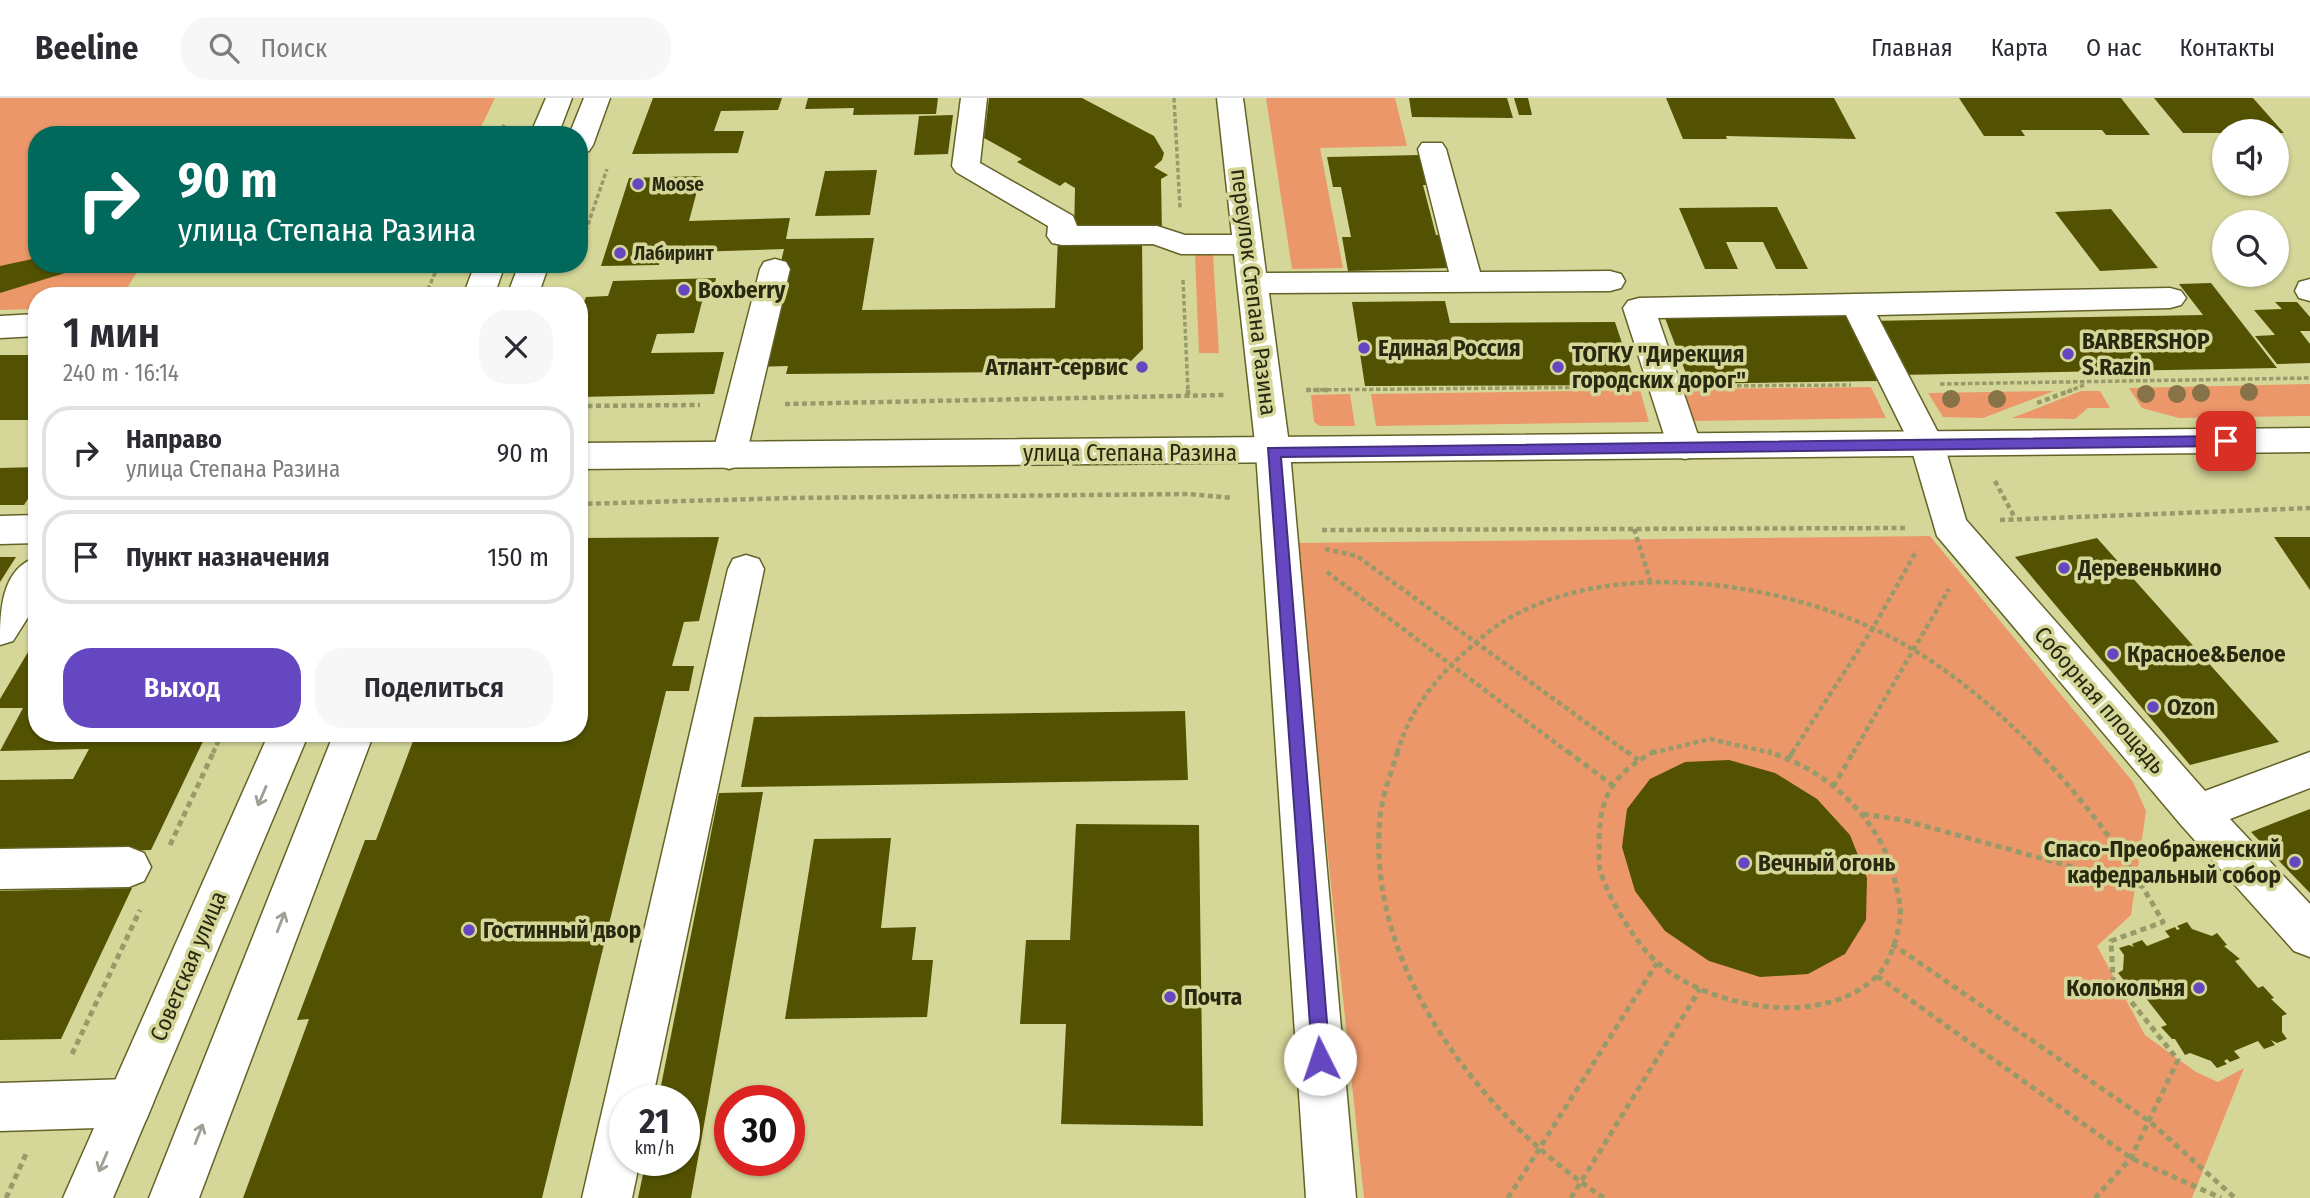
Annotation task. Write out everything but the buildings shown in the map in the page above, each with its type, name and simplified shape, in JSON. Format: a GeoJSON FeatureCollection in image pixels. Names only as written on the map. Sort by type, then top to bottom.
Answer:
{"type":"FeatureCollection","features":[{"type":"Feature","properties":{"kind":"main road"},"geometry":{"type":"LineString","coordinates":[[548,126],[559,98]]}},
{"type":"Feature","properties":{"kind":"main road"},"geometry":{"type":"LineString","coordinates":[[586,126],[597,98]]}},
{"type":"Feature","properties":{"kind":"main road"},"geometry":{"type":"LineString","coordinates":[[974,98],[966,166],[1063,222],[1062,236],[1157,236],[1181,245],[1249,244]]}},
{"type":"Feature","properties":{"kind":"main road","name":"переулок Степана Разина"},"geometry":{"type":"LineString","coordinates":[[1230,98],[1268,391],[1331,1198]]}},
{"type":"Feature","properties":{"kind":"main road"},"geometry":{"type":"LineString","coordinates":[[1432,149],[1466,282]]}},
{"type":"Feature","properties":{"kind":"main road"},"geometry":{"type":"LineString","coordinates":[[729,456],[775,269]]}},
{"type":"Feature","properties":{"kind":"main road"},"geometry":{"type":"LineString","coordinates":[[1254,283],[1610,281]]}},
{"type":"Feature","properties":{"kind":"main road"},"geometry":{"type":"LineString","coordinates":[[1685,447],[1639,308],[2170,298]]}},
{"type":"Feature","properties":{"kind":"main road","name":"Соборная площадь"},"geometry":{"type":"LineString","coordinates":[[1856,305],[1927,444],[1940,527],[2310,936]]}},
{"type":"Feature","properties":{"kind":"main road"},"geometry":{"type":"LineString","coordinates":[[0,327],[28,326]]}},
{"type":"Feature","properties":{"kind":"main road","name":"улица Степана Разина"},"geometry":{"type":"LineString","coordinates":[[588,456],[1273,452],[2310,440]]}},
{"type":"Feature","properties":{"kind":"main road"},"geometry":{"type":"LineString","coordinates":[[0,530],[28,529]]}},
{"type":"Feature","properties":{"kind":"main road"},"geometry":{"type":"LineString","coordinates":[[632,1085],[746,569]]}},
{"type":"Feature","properties":{"kind":"main road"},"geometry":{"type":"LineString","coordinates":[[0,630],[28,585]]}},
{"type":"Feature","properties":{"kind":"main road","name":"Советская улица"},"geometry":{"type":"LineString","coordinates":[[88,1198],[285,742]]}},
{"type":"Feature","properties":{"kind":"main road"},"geometry":{"type":"LineString","coordinates":[[174,1198],[351,742]]}},
{"type":"Feature","properties":{"kind":"main road"},"geometry":{"type":"LineString","coordinates":[[2197,813],[2310,771]]}},
{"type":"Feature","properties":{"kind":"main road"},"geometry":{"type":"LineString","coordinates":[[0,869],[146,862]]}},
{"type":"Feature","properties":{"kind":"main road"},"geometry":{"type":"LineString","coordinates":[[0,1107],[129,1103]]}},
{"type":"Feature","properties":{"kind":"main road"},"geometry":{"type":"LineString","coordinates":[[607,1198],[612,1176]]}},
{"type":"Feature","properties":{"kind":"path"},"geometry":{"type":"LineString","coordinates":[[588,224],[609,162]]}},
{"type":"Feature","properties":{"kind":"path"},"geometry":{"type":"LineString","coordinates":[[588,406],[1188,398],[1268,391],[2310,378]]}},
{"type":"Feature","properties":{"kind":"path"},"geometry":{"type":"LineString","coordinates":[[588,504],[1189,494],[1277,502],[1323,531],[1940,527],[2015,518],[2310,508]]}},
{"type":"Feature","properties":{"kind":"path"},"geometry":{"type":"LineString","coordinates":[[1789,758],[1940,527]]}},
{"type":"Feature","properties":{"kind":"path"},"geometry":{"type":"LineString","coordinates":[[1634,529],[1650,580]]}},
{"type":"Feature","properties":{"kind":"path"},"geometry":{"type":"LineString","coordinates":[[1323,531],[1325,571],[1611,784]]}},
{"type":"Feature","properties":{"kind":"path"},"geometry":{"type":"LineString","coordinates":[[1324,549],[1357,556],[1638,760]]}},
{"type":"Feature","properties":{"kind":"path"},"geometry":{"type":"LineString","coordinates":[[1833,787],[1949,589],[1945,579]]}},
{"type":"Feature","properties":{"kind":"path"},"geometry":{"type":"LineString","coordinates":[[1604,1198],[1580,1184],[1538,1151],[1488,1100],[1433,1023],[1400,952],[1384,892],[1380,818],[1401,735],[1435,679],[1450,665],[1501,622],[1541,604],[1614,584],[1650,580],[1745,588],[1822,609],[1873,628],[1913,650],[1976,693],[2048,760],[2145,887],[2163,922],[2111,942],[2113,979],[2178,1060],[2131,1158],[2095,1198]]}},
{"type":"Feature","properties":{"kind":"path"},"geometry":{"type":"LineString","coordinates":[[1710,739],[1764,749],[1789,758],[1833,787],[1862,814],[1892,862],[1902,916],[1887,963],[1877,976],[1849,997],[1793,1010],[1729,1000],[1700,989],[1657,964],[1625,921],[1600,869],[1599,817],[1611,784],[1638,760],[1659,749],[1710,739]]}},
{"type":"Feature","properties":{"kind":"path"},"geometry":{"type":"LineString","coordinates":[[146,862],[217,742]]}},
{"type":"Feature","properties":{"kind":"path"},"geometry":{"type":"LineString","coordinates":[[1862,814],[1903,820],[2145,887]]}},
{"type":"Feature","properties":{"kind":"path"},"geometry":{"type":"LineString","coordinates":[[6,1198],[141,908]]}},
{"type":"Feature","properties":{"kind":"path"},"geometry":{"type":"LineString","coordinates":[[1892,944],[2149,1122],[2235,1198]]}},
{"type":"Feature","properties":{"kind":"path"},"geometry":{"type":"LineString","coordinates":[[1508,1198],[1657,964]]}},
{"type":"Feature","properties":{"kind":"path"},"geometry":{"type":"LineString","coordinates":[[1877,976],[2131,1158],[2221,1198]]}},
{"type":"Feature","properties":{"kind":"path"},"geometry":{"type":"LineString","coordinates":[[1571,1198],[1700,989]]}},
{"type":"Feature","properties":{"kind":"shaded area"},"geometry":{"type":"Polygon","coordinates":[[[0,98],[495,98],[481,126],[28,126],[28,273],[136,273],[128,287],[28,287],[28,309],[0,310],[0,98]]]}},
{"type":"Feature","properties":{"kind":"shaded area"},"geometry":{"type":"Polygon","coordinates":[[[1266,98],[1395,98],[1407,146],[1320,148],[1343,268],[1292,269],[1266,98]]]}},
{"type":"Feature","properties":{"kind":"shaded area"},"geometry":{"type":"Polygon","coordinates":[[[1195,255],[1213,255],[1219,353],[1199,353],[1195,255]]]}},
{"type":"Feature","properties":{"kind":"shaded area"},"geometry":{"type":"Polygon","coordinates":[[[2310,384],[2310,416],[2179,418],[2142,408],[2129,388],[2310,384]]]}},
{"type":"Feature","properties":{"kind":"shaded area"},"geometry":{"type":"Polygon","coordinates":[[[1871,387],[1886,418],[1693,421],[1681,389],[1871,387]]]}},
{"type":"Feature","properties":{"kind":"shaded area"},"geometry":{"type":"Polygon","coordinates":[[[1640,390],[1649,422],[1376,426],[1371,394],[1640,390]]]}},
{"type":"Feature","properties":{"kind":"shaded area"},"geometry":{"type":"Polygon","coordinates":[[[2054,391],[1983,418],[1943,417],[1928,393],[2054,391]]]}},
{"type":"Feature","properties":{"kind":"shaded area"},"geometry":{"type":"Polygon","coordinates":[[[2081,391],[2100,391],[2110,408],[2088,408],[2075,419],[2012,418],[2081,391]]]}},
{"type":"Feature","properties":{"kind":"shaded area"},"geometry":{"type":"Polygon","coordinates":[[[1350,394],[1355,426],[1320,426],[1314,422],[1311,395],[1350,394]]]}},
{"type":"Feature","properties":{"kind":"shaded area"},"geometry":{"type":"Polygon","coordinates":[[[1930,536],[2133,782],[2146,811],[2131,915],[2097,946],[2145,1035],[2196,1072],[2218,1082],[2244,1068],[2192,1198],[1364,1198],[1295,543],[1930,536]]]}},
{"type":"Feature","properties":{"kind":"place","name":"Moose"},"geometry":{"type":"Point","coordinates":[638,184]}},
{"type":"Feature","properties":{"kind":"place","name":"Лабиринт"},"geometry":{"type":"Point","coordinates":[620,253]}},
{"type":"Feature","properties":{"kind":"place","name":"Boxberry"},"geometry":{"type":"Point","coordinates":[684,290]}},
{"type":"Feature","properties":{"kind":"place","name":"Единая Россия"},"geometry":{"type":"Point","coordinates":[1364,348]}},
{"type":"Feature","properties":{"kind":"place","name":"BARBERSHOP S.Razin"},"geometry":{"type":"Point","coordinates":[2068,354]}},
{"type":"Feature","properties":{"kind":"place","name":"Атлант-сервис"},"geometry":{"type":"Point","coordinates":[1142,367]}},
{"type":"Feature","properties":{"kind":"place","name":"ТОГКУ \"Дирекция городских дорог\""},"geometry":{"type":"Point","coordinates":[1558,367]}},
{"type":"Feature","properties":{"kind":"place","name":"Деревенькино"},"geometry":{"type":"Point","coordinates":[2064,568]}},
{"type":"Feature","properties":{"kind":"place","name":"Красное&Белое"},"geometry":{"type":"Point","coordinates":[2113,654]}},
{"type":"Feature","properties":{"kind":"place","name":"Ozon"},"geometry":{"type":"Point","coordinates":[2153,707]}},
{"type":"Feature","properties":{"kind":"place","name":"Спасо-Преображенский кафедральный собор"},"geometry":{"type":"Point","coordinates":[2295,862]}},
{"type":"Feature","properties":{"kind":"place","name":"Вечный огонь"},"geometry":{"type":"Point","coordinates":[1744,863]}},
{"type":"Feature","properties":{"kind":"place","name":"Гостинный двор"},"geometry":{"type":"Point","coordinates":[469,930]}},
{"type":"Feature","properties":{"kind":"place","name":"Колокольня"},"geometry":{"type":"Point","coordinates":[2199,988]}},
{"type":"Feature","properties":{"kind":"place","name":"Почта"},"geometry":{"type":"Point","coordinates":[1170,997]}},
{"type":"Feature","properties":{"kind":"route"},"geometry":{"type":"LineString","coordinates":[[1320,1059],[1273,452],[2226,441]]}}]}
